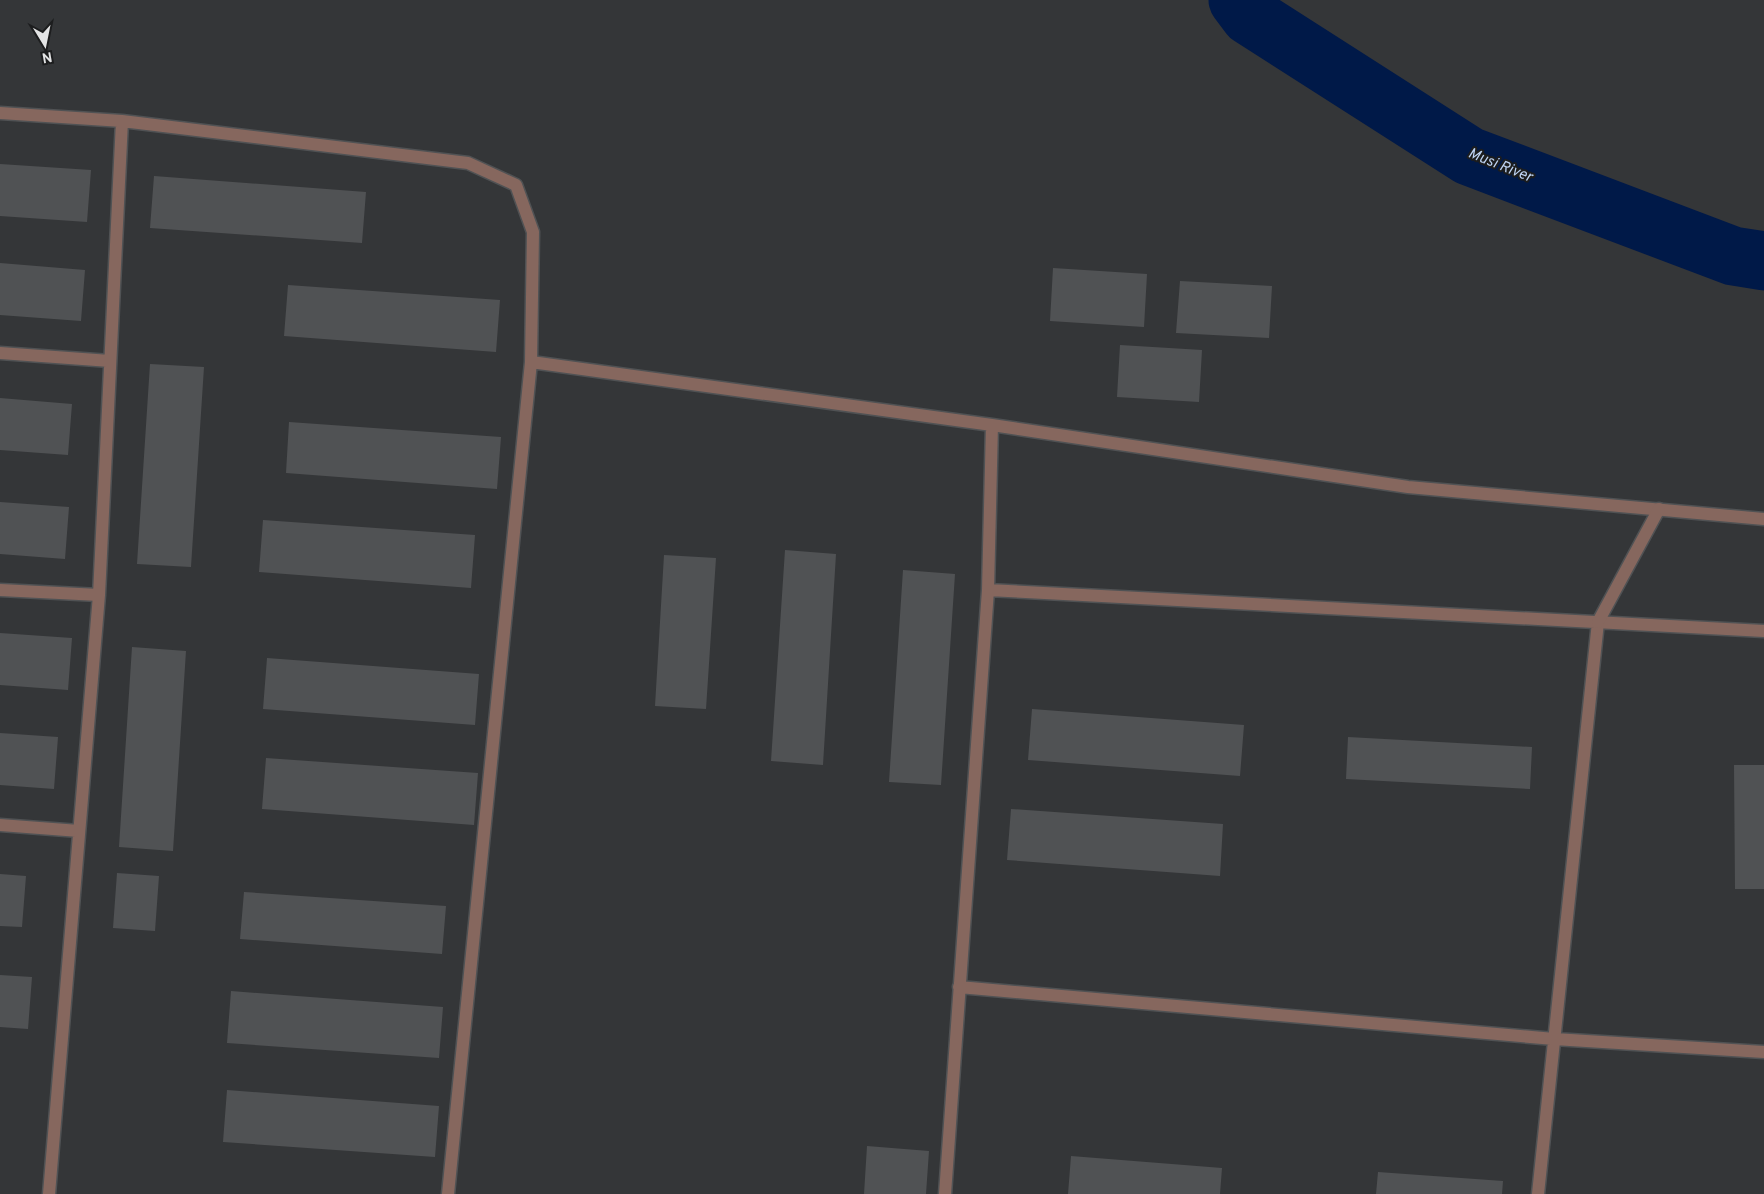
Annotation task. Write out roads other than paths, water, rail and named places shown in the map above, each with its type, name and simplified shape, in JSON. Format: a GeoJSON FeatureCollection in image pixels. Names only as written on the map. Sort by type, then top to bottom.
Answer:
{"type":"FeatureCollection","features":[{"type":"Feature","properties":{"kind":"street"},"geometry":{"type":"LineString","coordinates":[[0,113],[122,121],[468,163],[516,185],[533,232],[531,362],[448,1194]]}},
{"type":"Feature","properties":{"kind":"street"},"geometry":{"type":"LineString","coordinates":[[49,1194],[99,595],[122,121]]}},
{"type":"Feature","properties":{"kind":"street"},"geometry":{"type":"LineString","coordinates":[[0,353],[110,361]]}},
{"type":"Feature","properties":{"kind":"street"},"geometry":{"type":"LineString","coordinates":[[531,362],[992,425],[1408,487],[1764,519]]}},
{"type":"Feature","properties":{"kind":"street"},"geometry":{"type":"LineString","coordinates":[[945,1194],[988,590],[992,425]]}},
{"type":"Feature","properties":{"kind":"street"},"geometry":{"type":"LineString","coordinates":[[1538,1194],[1598,622],[1659,509]]}},
{"type":"Feature","properties":{"kind":"street"},"geometry":{"type":"LineString","coordinates":[[0,590],[99,595]]}},
{"type":"Feature","properties":{"kind":"street"},"geometry":{"type":"LineString","coordinates":[[988,590],[1764,631]]}},
{"type":"Feature","properties":{"kind":"street"},"geometry":{"type":"LineString","coordinates":[[0,826],[79,832]]}},
{"type":"Feature","properties":{"kind":"street"},"geometry":{"type":"LineString","coordinates":[[960,987],[1554,1039],[1764,1052]]}},
{"type":"Feature","properties":{"kind":"waterway","name":"Musi River"},"geometry":{"type":"LineString","coordinates":[[1238,0],[1250,16],[1469,156],[1733,256],[1764,261]]}}]}
